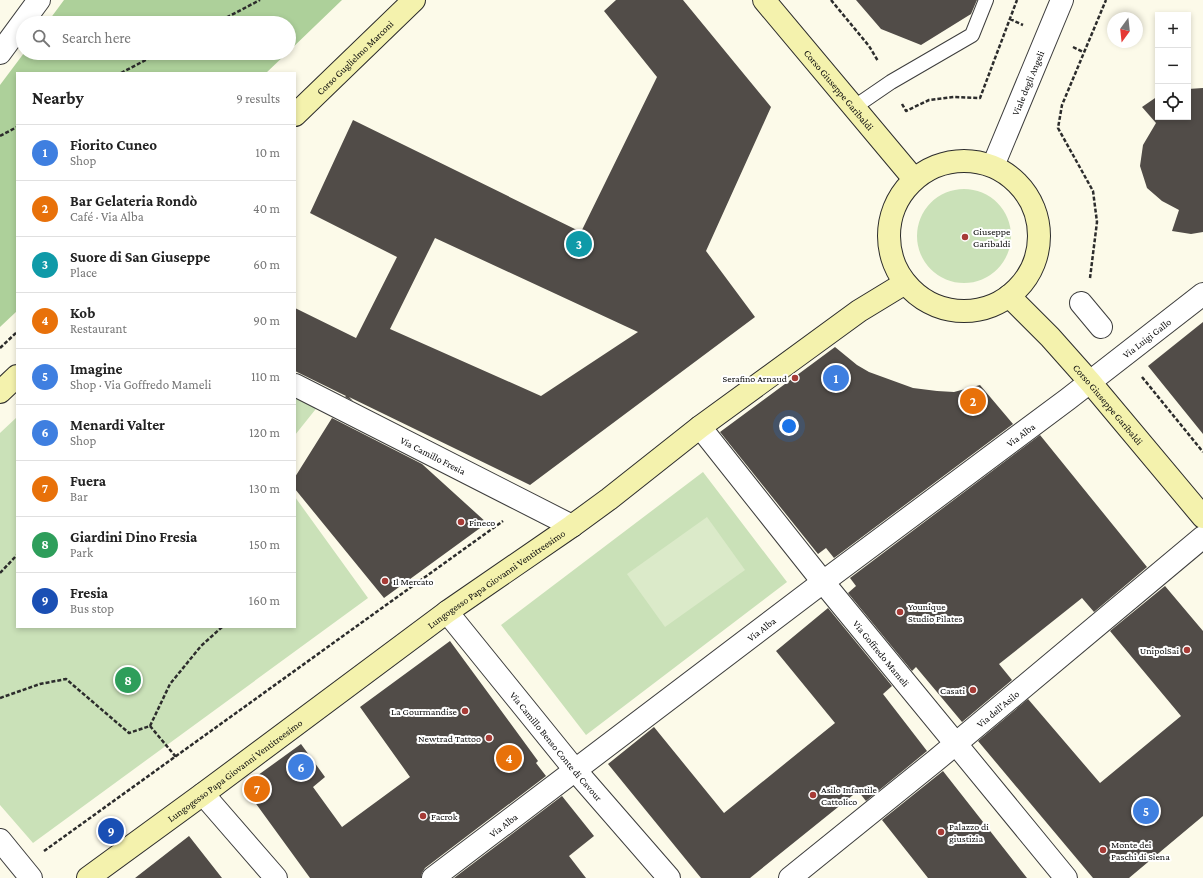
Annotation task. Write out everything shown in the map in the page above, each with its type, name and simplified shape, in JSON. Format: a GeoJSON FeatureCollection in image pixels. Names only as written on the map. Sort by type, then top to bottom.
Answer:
{"type":"FeatureCollection","features":[{"type":"Feature","properties":{"kind":"street"},"geometry":{"type":"LineString","coordinates":[[27,16],[39,0]]}},
{"type":"Feature","properties":{"kind":"street","name":"Corso Guglielmo Marconi"},"geometry":{"type":"LineString","coordinates":[[296,114],[414,0]]}},
{"type":"Feature","properties":{"kind":"street","name":"Corso Giuseppe Garibaldi"},"geometry":{"type":"LineString","coordinates":[[764,0],[914,179]]}},
{"type":"Feature","properties":{"kind":"street","name":"Viale degli Angeli"},"geometry":{"type":"LineString","coordinates":[[993,166],[1062,0]]}},
{"type":"Feature","properties":{"kind":"street"},"geometry":{"type":"LineString","coordinates":[[0,53],[16,31]]}},
{"type":"Feature","properties":{"kind":"street"},"geometry":{"type":"LineString","coordinates":[[966,161],[993,166],[1012,178],[1027,195],[1037,216],[1039,238],[1035,260],[1025,280],[1009,296],[988,307],[966,311],[943,308],[922,298],[905,283],[893,263],[888,241],[890,218],[899,197],[914,179],[928,170],[943,163],[966,161]]}},
{"type":"Feature","properties":{"kind":"street","name":"Lungogesso Papa Giovanni Ventitreesimo"},"geometry":{"type":"LineString","coordinates":[[88,878],[447,612],[609,499],[700,427],[859,311],[905,283]]}},
{"type":"Feature","properties":{"kind":"street","name":"Via Luigi Gallo"},"geometry":{"type":"LineString","coordinates":[[1090,382],[1203,294]]}},
{"type":"Feature","properties":{"kind":"street","name":"Corso Giuseppe Garibaldi"},"geometry":{"type":"LineString","coordinates":[[1009,296],[1050,337],[1090,382],[1203,517]]}},
{"type":"Feature","properties":{"kind":"street"},"geometry":{"type":"LineString","coordinates":[[1081,303],[1101,327]]}},
{"type":"Feature","properties":{"kind":"street"},"geometry":{"type":"LineString","coordinates":[[0,392],[16,377]]}},
{"type":"Feature","properties":{"kind":"street","name":"Via Alba"},"geometry":{"type":"LineString","coordinates":[[433,878],[823,582],[1090,382]]}},
{"type":"Feature","properties":{"kind":"street","name":"Via Camillo Fresia"},"geometry":{"type":"LineString","coordinates":[[296,386],[572,526]]}},
{"type":"Feature","properties":{"kind":"street","name":"Via Goffredo Mameli"},"geometry":{"type":"LineString","coordinates":[[700,427],[823,582],[956,742],[1066,878]]}},
{"type":"Feature","properties":{"kind":"street","name":"Via dell'Asilo"},"geometry":{"type":"LineString","coordinates":[[790,878],[935,761],[1203,537]]}},
{"type":"Feature","properties":{"kind":"street","name":"Via Camillo Benso Conte di Cavour"},"geometry":{"type":"LineString","coordinates":[[447,612],[575,770],[669,878]]}},
{"type":"Feature","properties":{"kind":"street"},"geometry":{"type":"LineString","coordinates":[[203,794],[276,878]]}},
{"type":"Feature","properties":{"kind":"street"},"geometry":{"type":"LineString","coordinates":[[0,840],[26,873]]}},
{"type":"Feature","properties":{"kind":"lane"},"geometry":{"type":"LineString","coordinates":[[853,108],[891,82],[972,35],[986,0]]}},
{"type":"Feature","properties":{"kind":"path"},"geometry":{"type":"LineString","coordinates":[[229,16],[260,0]]}},
{"type":"Feature","properties":{"kind":"path"},"geometry":{"type":"LineString","coordinates":[[831,0],[869,46]]}},
{"type":"Feature","properties":{"kind":"path"},"geometry":{"type":"LineString","coordinates":[[906,112],[929,100],[954,97],[980,98],[1017,0]]}},
{"type":"Feature","properties":{"kind":"path"},"geometry":{"type":"LineString","coordinates":[[1081,303],[1091,276],[1098,222],[1093,191],[1058,128],[1062,105],[1106,0]]}},
{"type":"Feature","properties":{"kind":"path"},"geometry":{"type":"LineString","coordinates":[[122,72],[145,60]]}},
{"type":"Feature","properties":{"kind":"path"},"geometry":{"type":"LineString","coordinates":[[0,136],[16,128]]}},
{"type":"Feature","properties":{"kind":"path"},"geometry":{"type":"LineString","coordinates":[[0,348],[16,333]]}},
{"type":"Feature","properties":{"kind":"path"},"geometry":{"type":"LineString","coordinates":[[1140,374],[1203,452]]}},
{"type":"Feature","properties":{"kind":"path"},"geometry":{"type":"LineString","coordinates":[[26,873],[176,756],[528,504]]}},
{"type":"Feature","properties":{"kind":"path"},"geometry":{"type":"LineString","coordinates":[[0,573],[16,556]]}},
{"type":"Feature","properties":{"kind":"path"},"geometry":{"type":"LineString","coordinates":[[0,698],[40,684],[66,679],[129,734],[150,726],[170,684],[201,646],[221,628]]}},
{"type":"Feature","properties":{"kind":"path"},"geometry":{"type":"LineString","coordinates":[[150,726],[176,756]]}},
{"type":"Feature","properties":{"kind":"green space"},"geometry":{"type":"Polygon","coordinates":[[[64,0],[342,0],[296,44],[296,16],[52,16],[64,0]]]}},
{"type":"Feature","properties":{"kind":"green space"},"geometry":{"type":"Polygon","coordinates":[[[19,60],[280,60],[267,72],[16,72],[16,312],[0,327],[0,85],[19,60]]]}},
{"type":"Feature","properties":{"kind":"green space"},"geometry":{"type":"Polygon","coordinates":[[[964,189],[982,192],[997,203],[1008,218],[1011,236],[1008,254],[997,269],[982,280],[964,283],[946,280],[931,269],[920,254],[917,236],[920,218],[931,203],[946,192],[964,189]]]}},
{"type":"Feature","properties":{"kind":"green space"},"geometry":{"type":"Polygon","coordinates":[[[296,394],[319,405],[296,434],[296,394]]]}},
{"type":"Feature","properties":{"kind":"green space"},"geometry":{"type":"Polygon","coordinates":[[[16,418],[16,628],[296,628],[296,498],[368,598],[33,843],[0,805],[0,433],[16,418]]]}},
{"type":"Feature","properties":{"kind":"green space"},"geometry":{"type":"Polygon","coordinates":[[[703,472],[787,582],[586,735],[501,625],[703,472]]]}},
{"type":"Feature","properties":{"kind":"green space"},"geometry":{"type":"Polygon","coordinates":[[[707,517],[745,570],[665,627],[627,574],[707,517]]]}},
{"type":"Feature","properties":{"kind":"building"},"geometry":{"type":"Polygon","coordinates":[[[616,0],[683,0],[771,107],[706,251],[755,317],[530,485],[349,397],[353,401],[345,397],[346,396],[296,371],[296,308],[356,338],[397,257],[310,213],[353,120],[581,232],[657,77],[604,11],[616,0]],[[435,238],[390,329],[541,396],[638,332],[435,238]]]}},
{"type":"Feature","properties":{"kind":"building"},"geometry":{"type":"Polygon","coordinates":[[[856,0],[977,0],[971,14],[921,45],[881,29],[856,0]]]}},
{"type":"Feature","properties":{"kind":"building"},"geometry":{"type":"Polygon","coordinates":[[[1203,88],[1203,232],[1191,234],[1172,231],[1179,210],[1162,201],[1147,188],[1140,166],[1143,145],[1156,123],[1142,107],[1155,98],[1155,120],[1191,120],[1191,89],[1203,88]]]}},
{"type":"Feature","properties":{"kind":"building"},"geometry":{"type":"Polygon","coordinates":[[[1203,322],[1203,434],[1148,366],[1203,322]]]}},
{"type":"Feature","properties":{"kind":"building"},"geometry":{"type":"Polygon","coordinates":[[[835,347],[857,365],[869,372],[913,388],[954,392],[980,385],[1013,424],[834,558],[826,548],[818,554],[720,432],[835,347]]]}},
{"type":"Feature","properties":{"kind":"building"},"geometry":{"type":"Polygon","coordinates":[[[332,418],[422,464],[487,523],[384,598],[296,490],[296,475],[332,418]]]}},
{"type":"Feature","properties":{"kind":"building"},"geometry":{"type":"Polygon","coordinates":[[[1040,435],[1147,567],[1094,612],[1082,598],[999,664],[1012,680],[962,722],[916,667],[912,671],[848,593],[856,586],[850,578],[1040,435]]]}},
{"type":"Feature","properties":{"kind":"building"},"geometry":{"type":"Polygon","coordinates":[[[1165,586],[1203,631],[1203,816],[1129,878],[1093,878],[978,741],[1028,699],[1100,783],[1181,716],[1110,631],[1165,586]]]}},
{"type":"Feature","properties":{"kind":"building"},"geometry":{"type":"Polygon","coordinates":[[[828,608],[892,686],[883,694],[927,751],[866,801],[858,791],[750,878],[701,878],[608,764],[654,727],[724,813],[835,723],[776,651],[828,608]]]}},
{"type":"Feature","properties":{"kind":"building"},"geometry":{"type":"Polygon","coordinates":[[[450,641],[538,761],[536,763],[546,776],[425,868],[421,878],[310,878],[243,786],[301,744],[325,777],[313,787],[342,827],[410,777],[360,707],[450,641]]]}},
{"type":"Feature","properties":{"kind":"building","name":"Palazzo di giustizia"},"geometry":{"type":"Polygon","coordinates":[[[943,771],[1027,878],[928,878],[882,820],[943,771]]]}},
{"type":"Feature","properties":{"kind":"building"},"geometry":{"type":"Polygon","coordinates":[[[562,796],[594,836],[569,856],[586,878],[454,878],[562,796]]]}},
{"type":"Feature","properties":{"kind":"building"},"geometry":{"type":"Polygon","coordinates":[[[189,836],[222,878],[135,878],[189,836]]]}},
{"type":"Feature","properties":{"kind":"place","name":"Giuseppe Garibaldi"},"geometry":{"type":"Point","coordinates":[965,237]}},
{"type":"Feature","properties":{"kind":"place","name":"Suore di San Giuseppe"},"geometry":{"type":"Point","coordinates":[579,244]}},
{"type":"Feature","properties":{"kind":"place","name":"Serafino Arnaud"},"geometry":{"type":"Point","coordinates":[795,378]}},
{"type":"Feature","properties":{"kind":"place","name":"Fiorito Cuneo"},"geometry":{"type":"Point","coordinates":[836,378]}},
{"type":"Feature","properties":{"kind":"place","name":"Bar Gelateria Rondò"},"geometry":{"type":"Point","coordinates":[973,401]}},
{"type":"Feature","properties":{"kind":"place","name":"Fineco"},"geometry":{"type":"Point","coordinates":[461,522]}},
{"type":"Feature","properties":{"kind":"place","name":"Il Mercato"},"geometry":{"type":"Point","coordinates":[385,581]}},
{"type":"Feature","properties":{"kind":"place","name":"Younique Studio Pilates"},"geometry":{"type":"Point","coordinates":[900,612]}},
{"type":"Feature","properties":{"kind":"place","name":"UnipolSai"},"geometry":{"type":"Point","coordinates":[1187,650]}},
{"type":"Feature","properties":{"kind":"place","name":"Giardini Dino Fresia"},"geometry":{"type":"Point","coordinates":[128,680]}},
{"type":"Feature","properties":{"kind":"place","name":"Casati"},"geometry":{"type":"Point","coordinates":[973,690]}},
{"type":"Feature","properties":{"kind":"place","name":"La Gourmandise"},"geometry":{"type":"Point","coordinates":[465,711]}},
{"type":"Feature","properties":{"kind":"place","name":"Newtrad Tattoo"},"geometry":{"type":"Point","coordinates":[489,738]}},
{"type":"Feature","properties":{"kind":"place","name":"Kob"},"geometry":{"type":"Point","coordinates":[509,758]}},
{"type":"Feature","properties":{"kind":"place","name":"Menardi Valter"},"geometry":{"type":"Point","coordinates":[301,767]}},
{"type":"Feature","properties":{"kind":"place","name":"Fuera"},"geometry":{"type":"Point","coordinates":[257,789]}},
{"type":"Feature","properties":{"kind":"place","name":"Asilo Infantile Cattolico"},"geometry":{"type":"Point","coordinates":[813,795]}},
{"type":"Feature","properties":{"kind":"place","name":"Imagine"},"geometry":{"type":"Point","coordinates":[1146,811]}},
{"type":"Feature","properties":{"kind":"place","name":"Facrok"},"geometry":{"type":"Point","coordinates":[423,816]}},
{"type":"Feature","properties":{"kind":"place","name":"Fresia"},"geometry":{"type":"Point","coordinates":[111,831]}},
{"type":"Feature","properties":{"kind":"place","name":"Palazzo di giustizia"},"geometry":{"type":"Point","coordinates":[941,832]}},
{"type":"Feature","properties":{"kind":"place","name":"Monte dei Paschi di Siena"},"geometry":{"type":"Point","coordinates":[1103,850]}}]}
